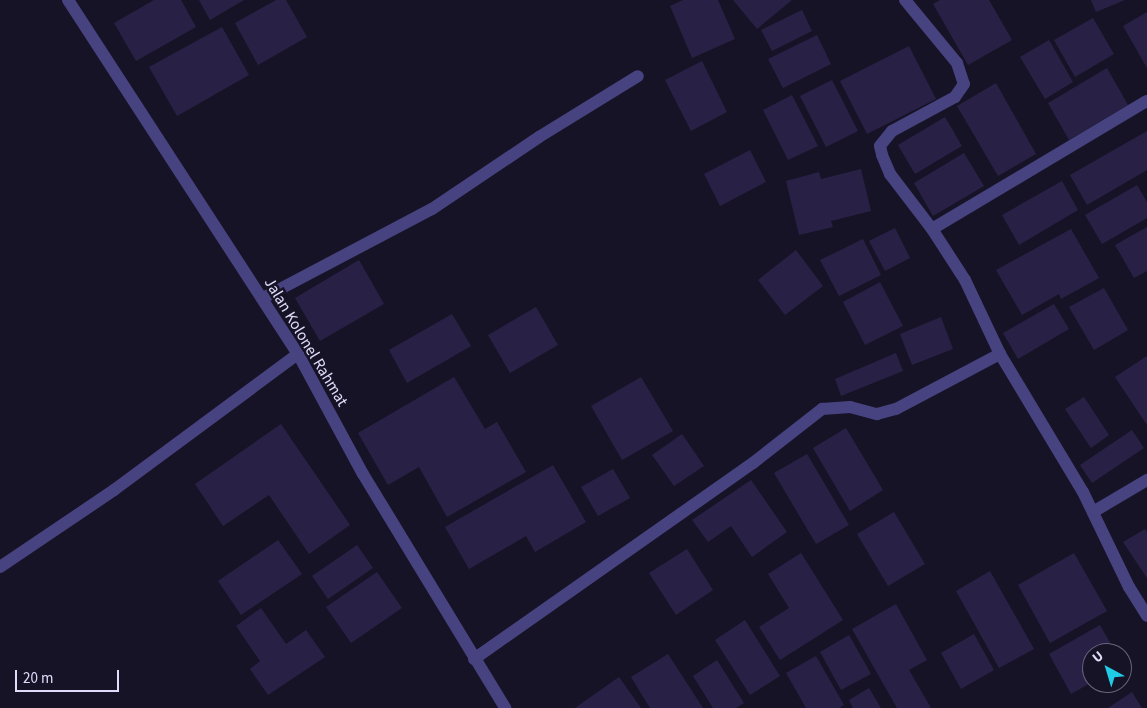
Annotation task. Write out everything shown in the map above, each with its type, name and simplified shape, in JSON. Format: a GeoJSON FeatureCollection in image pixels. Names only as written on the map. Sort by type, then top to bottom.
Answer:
{"type":"FeatureCollection","features":[{"type":"Feature","properties":{"kind":"street","name":"Jalan Kolonel Rahmat"},"geometry":{"type":"LineString","coordinates":[[68,0],[298,354],[363,474],[505,708]]}},
{"type":"Feature","properties":{"kind":"street"},"geometry":{"type":"LineString","coordinates":[[905,0],[957,63],[964,84],[955,97],[892,131],[880,146],[890,174],[932,230],[966,280],[1000,354],[1093,512],[1129,587],[1147,616]]}},
{"type":"Feature","properties":{"kind":"street"},"geometry":{"type":"LineString","coordinates":[[263,298],[432,209],[539,137],[638,76]]}},
{"type":"Feature","properties":{"kind":"street"},"geometry":{"type":"LineString","coordinates":[[932,230],[1147,102]]}},
{"type":"Feature","properties":{"kind":"street"},"geometry":{"type":"LineString","coordinates":[[0,567],[114,490],[298,354]]}},
{"type":"Feature","properties":{"kind":"street"},"geometry":{"type":"LineString","coordinates":[[474,658],[752,463],[822,409],[850,407],[877,414],[896,409],[1000,354]]}},
{"type":"Feature","properties":{"kind":"street"},"geometry":{"type":"LineString","coordinates":[[1093,512],[1147,480]]}},
{"type":"Feature","properties":{"kind":"building"},"geometry":{"type":"Polygon","coordinates":[[[154,0],[181,0],[196,27],[136,61],[114,23],[154,0]]]}},
{"type":"Feature","properties":{"kind":"building"},"geometry":{"type":"Polygon","coordinates":[[[199,0],[244,0],[210,20],[199,0]]]}},
{"type":"Feature","properties":{"kind":"building"},"geometry":{"type":"Polygon","coordinates":[[[276,0],[286,0],[307,37],[258,65],[235,23],[276,0]]]}},
{"type":"Feature","properties":{"kind":"building"},"geometry":{"type":"Polygon","coordinates":[[[683,0],[718,0],[735,39],[692,58],[670,6],[683,0]]]}},
{"type":"Feature","properties":{"kind":"building"},"geometry":{"type":"Polygon","coordinates":[[[733,0],[792,0],[757,29],[733,0]]]}},
{"type":"Feature","properties":{"kind":"building"},"geometry":{"type":"Polygon","coordinates":[[[940,0],[989,0],[1012,40],[968,65],[933,4],[940,0]]]}},
{"type":"Feature","properties":{"kind":"building"},"geometry":{"type":"Polygon","coordinates":[[[1091,0],[1125,0],[1096,12],[1091,0]]]}},
{"type":"Feature","properties":{"kind":"building"},"geometry":{"type":"Polygon","coordinates":[[[802,10],[812,31],[772,51],[761,30],[802,10]]]}},
{"type":"Feature","properties":{"kind":"building"},"geometry":{"type":"Polygon","coordinates":[[[1147,12],[1147,68],[1123,26],[1147,12]]]}},
{"type":"Feature","properties":{"kind":"building"},"geometry":{"type":"Polygon","coordinates":[[[1093,18],[1114,54],[1075,77],[1054,40],[1093,18]]]}},
{"type":"Feature","properties":{"kind":"building"},"geometry":{"type":"Polygon","coordinates":[[[222,27],[249,75],[177,116],[149,67],[222,27]]]}},
{"type":"Feature","properties":{"kind":"building"},"geometry":{"type":"Polygon","coordinates":[[[817,35],[831,64],[783,88],[768,59],[817,35]]]}},
{"type":"Feature","properties":{"kind":"building"},"geometry":{"type":"Polygon","coordinates":[[[1049,40],[1073,82],[1045,99],[1020,57],[1049,40]]]}},
{"type":"Feature","properties":{"kind":"building"},"geometry":{"type":"Polygon","coordinates":[[[909,46],[936,99],[867,134],[840,81],[909,46]]]}},
{"type":"Feature","properties":{"kind":"building"},"geometry":{"type":"Polygon","coordinates":[[[702,61],[727,112],[691,131],[665,80],[702,61]]]}},
{"type":"Feature","properties":{"kind":"building"},"geometry":{"type":"Polygon","coordinates":[[[1107,68],[1128,105],[1069,140],[1048,103],[1107,68]]]}},
{"type":"Feature","properties":{"kind":"building"},"geometry":{"type":"Polygon","coordinates":[[[832,80],[858,131],[826,147],[800,96],[832,80]]]}},
{"type":"Feature","properties":{"kind":"building"},"geometry":{"type":"Polygon","coordinates":[[[996,83],[1036,154],[998,176],[957,106],[996,83]]]}},
{"type":"Feature","properties":{"kind":"building"},"geometry":{"type":"Polygon","coordinates":[[[792,95],[818,146],[788,160],[763,110],[792,95]]]}},
{"type":"Feature","properties":{"kind":"building"},"geometry":{"type":"Polygon","coordinates":[[[945,117],[962,146],[915,174],[898,145],[945,117]]]}},
{"type":"Feature","properties":{"kind":"building"},"geometry":{"type":"Polygon","coordinates":[[[1147,131],[1147,170],[1087,205],[1070,175],[1147,131]]]}},
{"type":"Feature","properties":{"kind":"building"},"geometry":{"type":"Polygon","coordinates":[[[750,150],[766,182],[720,206],[704,174],[750,150]]]}},
{"type":"Feature","properties":{"kind":"building"},"geometry":{"type":"Polygon","coordinates":[[[964,153],[984,186],[933,216],[914,183],[964,153]]]}},
{"type":"Feature","properties":{"kind":"building"},"geometry":{"type":"Polygon","coordinates":[[[861,169],[871,211],[831,221],[833,227],[799,235],[786,181],[819,172],[821,179],[861,169]]]}},
{"type":"Feature","properties":{"kind":"building"},"geometry":{"type":"Polygon","coordinates":[[[1062,181],[1078,210],[1019,245],[1002,215],[1062,181]]]}},
{"type":"Feature","properties":{"kind":"building"},"geometry":{"type":"Polygon","coordinates":[[[1137,185],[1147,202],[1147,218],[1102,244],[1085,215],[1137,185]]]}},
{"type":"Feature","properties":{"kind":"building"},"geometry":{"type":"Polygon","coordinates":[[[1147,227],[1147,271],[1134,278],[1115,245],[1147,227]]]}},
{"type":"Feature","properties":{"kind":"building"},"geometry":{"type":"Polygon","coordinates":[[[895,228],[910,258],[885,271],[869,241],[895,228]]]}},
{"type":"Feature","properties":{"kind":"building"},"geometry":{"type":"Polygon","coordinates":[[[1071,229],[1099,278],[1061,299],[1059,294],[1022,315],[996,270],[1071,229]]]}},
{"type":"Feature","properties":{"kind":"building"},"geometry":{"type":"Polygon","coordinates":[[[863,239],[881,275],[839,296],[820,260],[863,239]]]}},
{"type":"Feature","properties":{"kind":"building"},"geometry":{"type":"Polygon","coordinates":[[[796,250],[823,286],[785,315],[758,280],[796,250]]]}},
{"type":"Feature","properties":{"kind":"building"},"geometry":{"type":"Polygon","coordinates":[[[359,260],[384,304],[320,341],[295,298],[359,260]]]}},
{"type":"Feature","properties":{"kind":"building"},"geometry":{"type":"Polygon","coordinates":[[[880,282],[903,326],[865,345],[843,302],[880,282]]]}},
{"type":"Feature","properties":{"kind":"building"},"geometry":{"type":"Polygon","coordinates":[[[1104,288],[1128,330],[1094,350],[1069,307],[1104,288]]]}},
{"type":"Feature","properties":{"kind":"building"},"geometry":{"type":"Polygon","coordinates":[[[1054,304],[1069,329],[1018,359],[1003,333],[1054,304]]]}},
{"type":"Feature","properties":{"kind":"building"},"geometry":{"type":"Polygon","coordinates":[[[536,307],[558,345],[510,373],[488,335],[536,307]]]}},
{"type":"Feature","properties":{"kind":"building"},"geometry":{"type":"Polygon","coordinates":[[[452,314],[471,346],[407,383],[389,350],[452,314]]]}},
{"type":"Feature","properties":{"kind":"building"},"geometry":{"type":"Polygon","coordinates":[[[941,317],[953,349],[912,365],[900,334],[941,317]]]}},
{"type":"Feature","properties":{"kind":"building"},"geometry":{"type":"Polygon","coordinates":[[[896,353],[903,371],[841,396],[835,379],[896,353]]]}},
{"type":"Feature","properties":{"kind":"building"},"geometry":{"type":"Polygon","coordinates":[[[1147,356],[1147,425],[1115,377],[1147,356]]]}},
{"type":"Feature","properties":{"kind":"building"},"geometry":{"type":"Polygon","coordinates":[[[454,377],[485,429],[497,422],[526,472],[447,517],[419,467],[388,485],[358,433],[454,377]]]}},
{"type":"Feature","properties":{"kind":"building"},"geometry":{"type":"Polygon","coordinates":[[[641,377],[673,431],[622,460],[591,406],[641,377]]]}},
{"type":"Feature","properties":{"kind":"building"},"geometry":{"type":"Polygon","coordinates":[[[1084,397],[1109,435],[1091,448],[1065,409],[1084,397]]]}},
{"type":"Feature","properties":{"kind":"building"},"geometry":{"type":"Polygon","coordinates":[[[281,424],[350,525],[309,554],[269,495],[223,526],[195,484],[281,424]]]}},
{"type":"Feature","properties":{"kind":"building"},"geometry":{"type":"Polygon","coordinates":[[[846,428],[883,490],[850,511],[813,448],[846,428]]]}},
{"type":"Feature","properties":{"kind":"building"},"geometry":{"type":"Polygon","coordinates":[[[1132,430],[1144,448],[1092,483],[1080,465],[1132,430]]]}},
{"type":"Feature","properties":{"kind":"building"},"geometry":{"type":"Polygon","coordinates":[[[682,434],[704,466],[674,486],[652,455],[682,434]]]}},
{"type":"Feature","properties":{"kind":"building"},"geometry":{"type":"Polygon","coordinates":[[[807,454],[849,525],[816,544],[774,473],[807,454]]]}},
{"type":"Feature","properties":{"kind":"building"},"geometry":{"type":"Polygon","coordinates":[[[553,465],[586,522],[535,552],[526,536],[469,569],[445,527],[553,465]]]}},
{"type":"Feature","properties":{"kind":"building"},"geometry":{"type":"Polygon","coordinates":[[[613,469],[630,498],[598,516],[581,487],[613,469]]]}},
{"type":"Feature","properties":{"kind":"building"},"geometry":{"type":"Polygon","coordinates":[[[751,480],[787,532],[752,557],[731,526],[708,542],[692,520],[751,480]]]}},
{"type":"Feature","properties":{"kind":"building"},"geometry":{"type":"Polygon","coordinates":[[[894,512],[925,564],[888,586],[857,534],[894,512]]]}},
{"type":"Feature","properties":{"kind":"building"},"geometry":{"type":"Polygon","coordinates":[[[1145,529],[1147,532],[1147,578],[1123,542],[1145,529]]]}},
{"type":"Feature","properties":{"kind":"building"},"geometry":{"type":"Polygon","coordinates":[[[278,540],[302,574],[241,615],[218,581],[278,540]]]}},
{"type":"Feature","properties":{"kind":"building"},"geometry":{"type":"Polygon","coordinates":[[[357,545],[373,568],[328,599],[312,576],[357,545]]]}},
{"type":"Feature","properties":{"kind":"building"},"geometry":{"type":"Polygon","coordinates":[[[687,549],[713,590],[676,615],[649,573],[687,549]]]}},
{"type":"Feature","properties":{"kind":"building"},"geometry":{"type":"Polygon","coordinates":[[[801,553],[843,620],[780,660],[759,627],[789,608],[768,574],[801,553]]]}},
{"type":"Feature","properties":{"kind":"building"},"geometry":{"type":"Polygon","coordinates":[[[1074,553],[1107,611],[1050,643],[1018,585],[1074,553]]]}},
{"type":"Feature","properties":{"kind":"building"},"geometry":{"type":"Polygon","coordinates":[[[990,571],[1034,649],[999,668],[956,591],[990,571]]]}},
{"type":"Feature","properties":{"kind":"building"},"geometry":{"type":"Polygon","coordinates":[[[377,572],[402,608],[351,643],[326,607],[377,572]]]}},
{"type":"Feature","properties":{"kind":"building"},"geometry":{"type":"Polygon","coordinates":[[[896,604],[927,660],[909,670],[931,708],[897,708],[852,629],[896,604]]]}},
{"type":"Feature","properties":{"kind":"building"},"geometry":{"type":"Polygon","coordinates":[[[261,608],[286,644],[306,630],[325,657],[268,695],[250,669],[260,661],[236,626],[261,608]]]}},
{"type":"Feature","properties":{"kind":"building"},"geometry":{"type":"Polygon","coordinates":[[[745,620],[780,676],[750,695],[715,640],[745,620]]]}},
{"type":"Feature","properties":{"kind":"building"},"geometry":{"type":"Polygon","coordinates":[[[1100,625],[1110,643],[1082,643],[1082,688],[1071,694],[1049,654],[1100,625]]]}},
{"type":"Feature","properties":{"kind":"building"},"geometry":{"type":"Polygon","coordinates":[[[974,634],[994,670],[961,689],[941,653],[974,634]]]}},
{"type":"Feature","properties":{"kind":"building"},"geometry":{"type":"Polygon","coordinates":[[[849,635],[871,674],[841,690],[820,652],[849,635]]]}},
{"type":"Feature","properties":{"kind":"building"},"geometry":{"type":"Polygon","coordinates":[[[668,654],[703,708],[650,708],[631,677],[668,654]]]}},
{"type":"Feature","properties":{"kind":"building"},"geometry":{"type":"Polygon","coordinates":[[[816,656],[844,705],[839,708],[806,708],[786,673],[816,656]]]}},
{"type":"Feature","properties":{"kind":"building"},"geometry":{"type":"Polygon","coordinates":[[[717,660],[744,703],[736,708],[713,708],[693,676],[717,660]]]}},
{"type":"Feature","properties":{"kind":"building"},"geometry":{"type":"Polygon","coordinates":[[[619,677],[641,708],[575,708],[619,677]]]}},
{"type":"Feature","properties":{"kind":"building"},"geometry":{"type":"Polygon","coordinates":[[[869,688],[881,708],[853,708],[849,700],[869,688]]]}},
{"type":"Feature","properties":{"kind":"building"},"geometry":{"type":"Polygon","coordinates":[[[1132,692],[1142,708],[1108,708],[1132,692]]]}}]}
